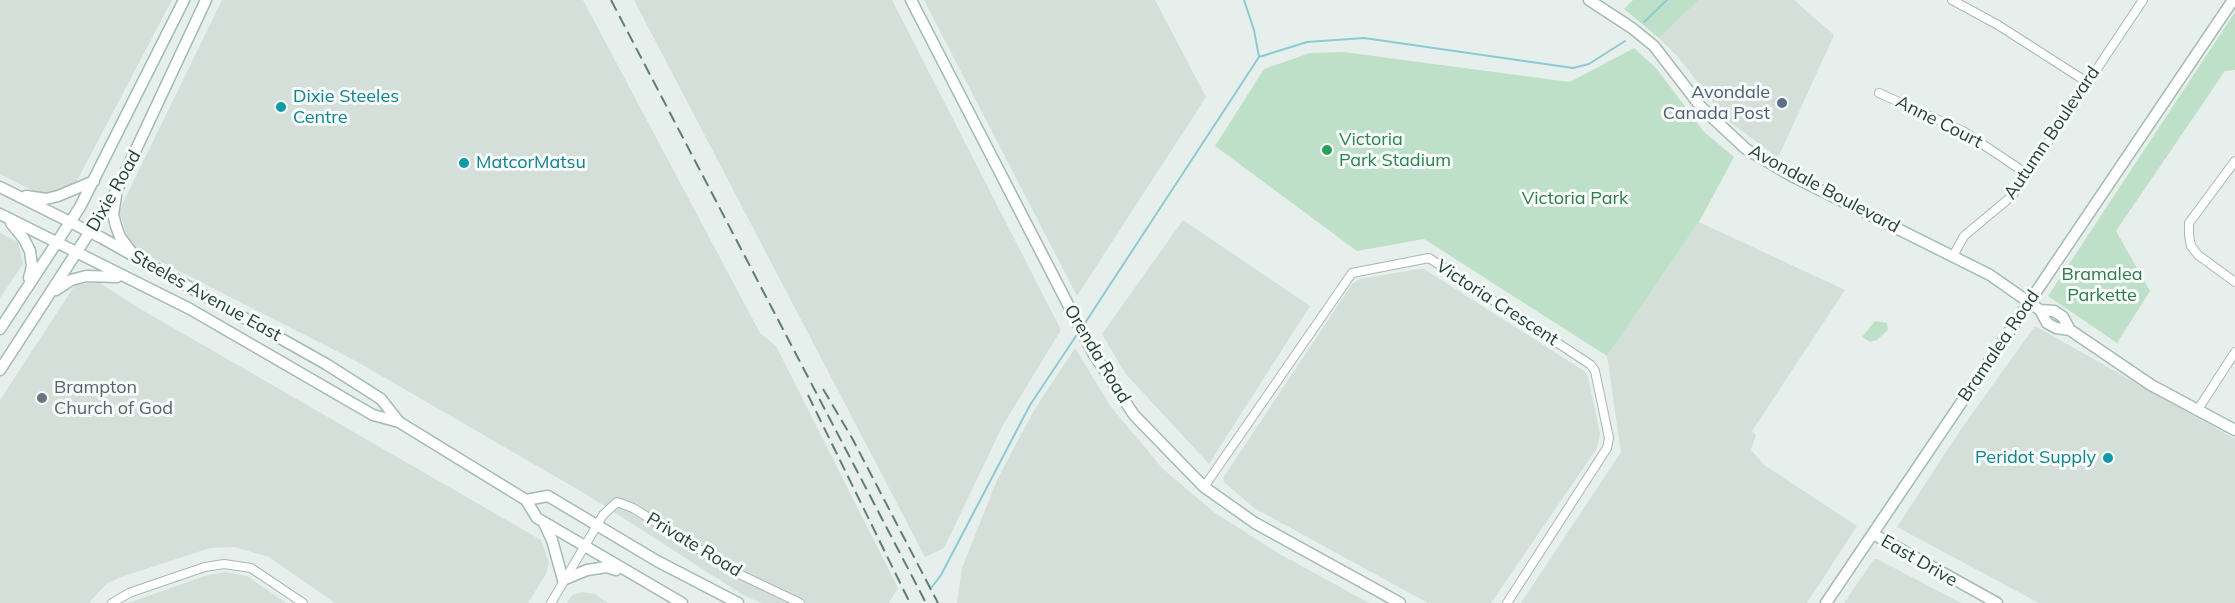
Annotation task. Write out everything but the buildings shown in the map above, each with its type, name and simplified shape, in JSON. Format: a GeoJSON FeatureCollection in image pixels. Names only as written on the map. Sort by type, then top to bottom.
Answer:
{"type":"FeatureCollection","features":[{"type":"Feature","properties":{"kind":"main road","name":"Dixie Road"},"geometry":{"type":"LineString","coordinates":[[0,329],[94,181],[184,0]]}},
{"type":"Feature","properties":{"kind":"main road","name":"Dixie Road"},"geometry":{"type":"LineString","coordinates":[[0,370],[117,190],[206,0]]}},
{"type":"Feature","properties":{"kind":"main road","name":"Orenda Road"},"geometry":{"type":"LineString","coordinates":[[910,0],[1086,340],[1134,415],[1204,487],[1255,523],[1400,603]]}},
{"type":"Feature","properties":{"kind":"main road","name":"Avondale Boulevard"},"geometry":{"type":"LineString","coordinates":[[1588,0],[1632,28],[1654,46],[1701,107],[1746,149],[1790,175],[1990,275],[2040,310],[2054,311],[2063,317],[2070,330],[2151,385],[2235,430]]}},
{"type":"Feature","properties":{"kind":"main road","name":"Bramalea Road"},"geometry":{"type":"LineString","coordinates":[[1826,603],[2233,0]]}},
{"type":"Feature","properties":{"kind":"main road"},"geometry":{"type":"LineString","coordinates":[[17,195],[46,199],[73,192],[94,181]]}},
{"type":"Feature","properties":{"kind":"main road","name":"Steeles Avenue East"},"geometry":{"type":"LineString","coordinates":[[0,187],[136,257],[363,387],[381,399],[399,422]]}},
{"type":"Feature","properties":{"kind":"main road"},"geometry":{"type":"LineString","coordinates":[[117,190],[113,214],[116,226],[120,237],[136,257]]}},
{"type":"Feature","properties":{"kind":"main road"},"geometry":{"type":"LineString","coordinates":[[2,215],[24,239],[30,251],[32,266],[27,286]]}},
{"type":"Feature","properties":{"kind":"main road","name":"Steeles Avenue East"},"geometry":{"type":"LineString","coordinates":[[2,215],[190,309],[373,415],[399,422],[526,500],[537,518],[543,522],[682,603]]}},
{"type":"Feature","properties":{"kind":"main road"},"geometry":{"type":"LineString","coordinates":[[50,294],[71,280],[86,276],[100,274],[126,278]]}},
{"type":"Feature","properties":{"kind":"main road"},"geometry":{"type":"LineString","coordinates":[[526,500],[548,496],[657,561],[738,603]]}},
{"type":"Feature","properties":{"kind":"main road"},"geometry":{"type":"LineString","coordinates":[[543,522],[552,540],[563,580],[587,570],[607,567],[626,572]]}},
{"type":"Feature","properties":{"kind":"main road","name":"East Drive"},"geometry":{"type":"LineString","coordinates":[[1873,534],[1996,603]]}},
{"type":"Feature","properties":{"kind":"street"},"geometry":{"type":"LineString","coordinates":[[1953,0],[1998,25],[2087,82]]}},
{"type":"Feature","properties":{"kind":"street","name":"Autumn Boulevard"},"geometry":{"type":"LineString","coordinates":[[1953,256],[1964,236],[2013,196],[2143,0]]}},
{"type":"Feature","properties":{"kind":"street","name":"Anne Court"},"geometry":{"type":"LineString","coordinates":[[1879,93],[1963,131],[2027,174]]}},
{"type":"Feature","properties":{"kind":"street"},"geometry":{"type":"LineString","coordinates":[[2235,161],[2189,224],[2189,235],[2191,246],[2198,255],[2235,282]]}},
{"type":"Feature","properties":{"kind":"street","name":"Victoria Crescent"},"geometry":{"type":"LineString","coordinates":[[1204,487],[1352,273],[1429,258],[1591,365],[1595,370],[1609,438],[1607,448],[1507,603]]}},
{"type":"Feature","properties":{"kind":"street"},"geometry":{"type":"LineString","coordinates":[[2197,411],[2235,352]]}},
{"type":"Feature","properties":{"kind":"street","name":"Private Road"},"geometry":{"type":"LineString","coordinates":[[597,525],[608,508],[621,502],[737,573],[800,603]]}},
{"type":"Feature","properties":{"kind":"street"},"geometry":{"type":"LineString","coordinates":[[551,603],[597,525]]}},
{"type":"Feature","properties":{"kind":"street"},"geometry":{"type":"LineString","coordinates":[[112,603],[153,585],[206,567],[224,564],[251,568],[303,603]]}},
{"type":"Feature","properties":{"kind":"shaded area"},"geometry":{"type":"Polygon","coordinates":[[[0,0],[172,0],[70,194],[49,199],[0,174],[0,0]]]}},
{"type":"Feature","properties":{"kind":"shaded area"},"geometry":{"type":"Polygon","coordinates":[[[222,0],[583,0],[760,333],[776,346],[898,588],[889,603],[761,603],[743,595],[589,496],[354,360],[130,246],[119,211],[222,0]]]}},
{"type":"Feature","properties":{"kind":"shaded area"},"geometry":{"type":"Polygon","coordinates":[[[634,0],[892,0],[1061,330],[1003,425],[944,548],[925,557],[634,0]]]}},
{"type":"Feature","properties":{"kind":"shaded area"},"geometry":{"type":"Polygon","coordinates":[[[924,0],[1155,0],[1206,97],[1077,296],[924,0]]]}},
{"type":"Feature","properties":{"kind":"shaded area"},"geometry":{"type":"Polygon","coordinates":[[[1699,0],[1794,0],[1834,35],[1778,158],[1725,118],[1678,57],[1659,38],[1699,0]]]}},
{"type":"Feature","properties":{"kind":"shaded area"},"geometry":{"type":"Polygon","coordinates":[[[1183,220],[1310,306],[1209,464],[1125,373],[1102,334],[1183,220]]]}},
{"type":"Feature","properties":{"kind":"shaded area"},"geometry":{"type":"Polygon","coordinates":[[[1699,222],[1845,290],[1752,431],[1756,435],[1751,450],[1764,465],[1857,526],[1807,603],[1521,603],[1621,452],[1607,356],[1699,222]]]}},
{"type":"Feature","properties":{"kind":"shaded area"},"geometry":{"type":"Polygon","coordinates":[[[0,233],[18,242],[23,264],[0,298],[0,233]]]}},
{"type":"Feature","properties":{"kind":"shaded area"},"geometry":{"type":"Polygon","coordinates":[[[1424,269],[1584,371],[1588,377],[1600,434],[1597,448],[1491,603],[1428,603],[1254,508],[1224,482],[1223,478],[1352,284],[1360,279],[1424,269]]]}},
{"type":"Feature","properties":{"kind":"shaded area"},"geometry":{"type":"Polygon","coordinates":[[[98,282],[144,311],[541,540],[549,563],[546,574],[528,603],[335,603],[269,557],[234,547],[210,548],[121,577],[106,584],[89,603],[0,603],[0,400],[75,285],[98,282]]]}},
{"type":"Feature","properties":{"kind":"shaded area"},"geometry":{"type":"Polygon","coordinates":[[[2035,326],[2235,439],[2235,603],[2039,603],[1897,527],[1959,432],[2035,326]]]}},
{"type":"Feature","properties":{"kind":"shaded area"},"geometry":{"type":"Polygon","coordinates":[[[1075,348],[1111,407],[1163,469],[1215,513],[1278,553],[1369,603],[957,603],[962,568],[997,480],[1033,412],[1075,348]]]}},
{"type":"Feature","properties":{"kind":"shaded area"},"geometry":{"type":"Polygon","coordinates":[[[1874,559],[1877,559],[1961,603],[1844,603],[1874,559]]]}},
{"type":"Feature","properties":{"kind":"shaded area"},"geometry":{"type":"Polygon","coordinates":[[[225,572],[247,576],[286,603],[128,603],[208,575],[225,572]]]}},
{"type":"Feature","properties":{"kind":"shaded area"},"geometry":{"type":"Polygon","coordinates":[[[582,592],[595,594],[608,603],[567,603],[572,595],[582,592]]]}},
{"type":"Feature","properties":{"kind":"green space"},"geometry":{"type":"Polygon","coordinates":[[[1633,0],[1699,0],[1659,38],[1624,9],[1633,0]]]}},
{"type":"Feature","properties":{"kind":"green space","name":"Bramalea Parkette"},"geometry":{"type":"Polygon","coordinates":[[[2235,12],[2235,70],[2225,71],[2116,231],[2150,291],[2117,343],[2048,296],[2235,12]]]}},
{"type":"Feature","properties":{"kind":"green space","name":"Victoria Park"},"geometry":{"type":"Polygon","coordinates":[[[1634,48],[1656,68],[1704,132],[1734,157],[1699,222],[1607,356],[1424,239],[1357,251],[1215,146],[1264,69],[1310,53],[1343,52],[1570,82],[1634,48]]]}},
{"type":"Feature","properties":{"kind":"green space"},"geometry":{"type":"Polygon","coordinates":[[[1875,321],[1887,323],[1888,330],[1877,340],[1870,342],[1862,337],[1875,321]]]}},
{"type":"Feature","properties":{"kind":"waterway"},"geometry":{"type":"LineString","coordinates":[[1244,0],[1254,30],[1259,57]]}},
{"type":"Feature","properties":{"kind":"waterway"},"geometry":{"type":"LineString","coordinates":[[1644,22],[1667,0]]}},
{"type":"Feature","properties":{"kind":"waterway"},"geometry":{"type":"LineString","coordinates":[[1083,326],[1259,57],[1307,42],[1364,38],[1573,68],[1589,64],[1625,41]]}},
{"type":"Feature","properties":{"kind":"waterway"},"geometry":{"type":"LineString","coordinates":[[932,587],[941,575],[1030,405],[1078,333]]}},
{"type":"Feature","properties":{"kind":"railway"},"geometry":{"type":"LineString","coordinates":[[611,0],[926,603]]}},
{"type":"Feature","properties":{"kind":"railway"},"geometry":{"type":"LineString","coordinates":[[823,389],[852,438],[938,603]]}},
{"type":"Feature","properties":{"kind":"railway"},"geometry":{"type":"LineString","coordinates":[[808,395],[910,603]]}},
{"type":"Feature","properties":{"kind":"place","name":"Avondale Canada Post"},"geometry":{"type":"Point","coordinates":[1782,103]}},
{"type":"Feature","properties":{"kind":"place","name":"Dixie Steeles Centre"},"geometry":{"type":"Point","coordinates":[281,107]}},
{"type":"Feature","properties":{"kind":"place","name":"Victoria Park Stadium"},"geometry":{"type":"Point","coordinates":[1327,150]}},
{"type":"Feature","properties":{"kind":"place","name":"MatcorMatsu"},"geometry":{"type":"Point","coordinates":[464,163]}},
{"type":"Feature","properties":{"kind":"place","name":"Brampton Church of God"},"geometry":{"type":"Point","coordinates":[42,398]}},
{"type":"Feature","properties":{"kind":"place","name":"Peridot Supply"},"geometry":{"type":"Point","coordinates":[2108,458]}}]}
